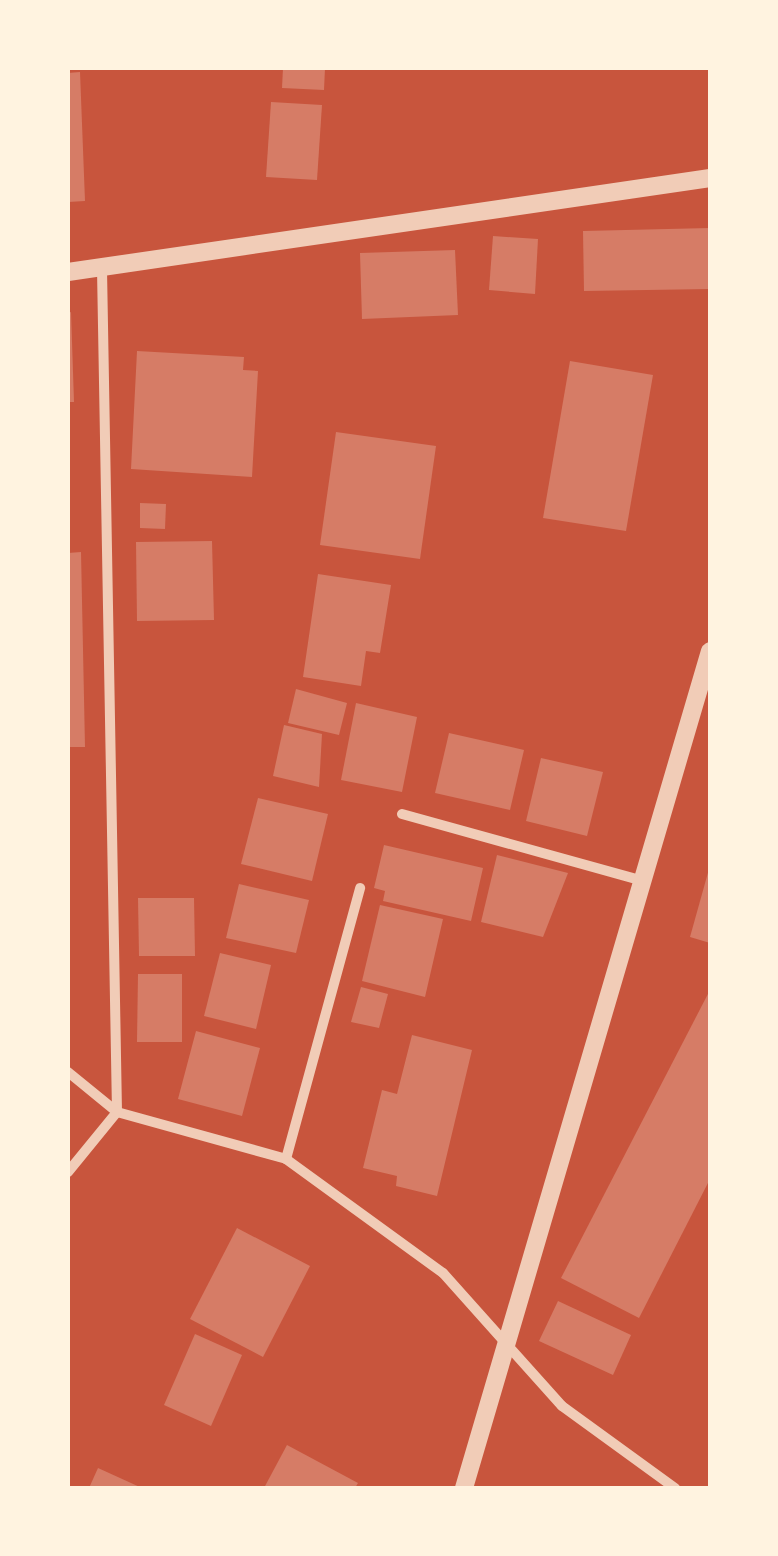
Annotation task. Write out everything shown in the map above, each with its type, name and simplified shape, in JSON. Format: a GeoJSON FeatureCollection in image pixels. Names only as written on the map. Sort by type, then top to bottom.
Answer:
{"type":"FeatureCollection","features":[{"type":"Feature","properties":{"kind":"street"},"geometry":{"type":"LineString","coordinates":[[68,272],[710,178]]}},
{"type":"Feature","properties":{"kind":"street"},"geometry":{"type":"LineString","coordinates":[[68,1172],[117,1112],[102,267]]}},
{"type":"Feature","properties":{"kind":"street"},"geometry":{"type":"LineString","coordinates":[[464,1488],[710,651]]}},
{"type":"Feature","properties":{"kind":"street"},"geometry":{"type":"LineString","coordinates":[[402,814],[644,882]]}},
{"type":"Feature","properties":{"kind":"street"},"geometry":{"type":"LineString","coordinates":[[286,1159],[360,888]]}},
{"type":"Feature","properties":{"kind":"street"},"geometry":{"type":"LineString","coordinates":[[68,1072],[117,1112],[286,1159],[443,1273],[505,1348],[562,1406],[676,1488]]}},
{"type":"Feature","properties":{"kind":"building"},"geometry":{"type":"Polygon","coordinates":[[[283,68],[325,68],[324,90],[282,88],[283,68]]]}},
{"type":"Feature","properties":{"kind":"building"},"geometry":{"type":"Polygon","coordinates":[[[80,72],[85,201],[68,202],[68,73],[80,72]]]}},
{"type":"Feature","properties":{"kind":"building"},"geometry":{"type":"Polygon","coordinates":[[[271,102],[322,105],[317,180],[266,177],[271,102]]]}},
{"type":"Feature","properties":{"kind":"building"},"geometry":{"type":"Polygon","coordinates":[[[710,228],[710,289],[584,291],[583,231],[710,228]]]}},
{"type":"Feature","properties":{"kind":"building"},"geometry":{"type":"Polygon","coordinates":[[[493,236],[538,239],[535,294],[489,290],[493,236]]]}},
{"type":"Feature","properties":{"kind":"building"},"geometry":{"type":"Polygon","coordinates":[[[455,250],[458,315],[362,319],[360,253],[455,250]]]}},
{"type":"Feature","properties":{"kind":"building"},"geometry":{"type":"Polygon","coordinates":[[[71,312],[74,402],[68,402],[68,313],[71,312]]]}},
{"type":"Feature","properties":{"kind":"building"},"geometry":{"type":"Polygon","coordinates":[[[137,351],[244,357],[243,370],[258,371],[252,477],[131,469],[137,351]]]}},
{"type":"Feature","properties":{"kind":"building"},"geometry":{"type":"Polygon","coordinates":[[[570,361],[653,375],[626,531],[543,518],[570,361]]]}},
{"type":"Feature","properties":{"kind":"building"},"geometry":{"type":"Polygon","coordinates":[[[336,432],[436,446],[420,559],[320,545],[336,432]]]}},
{"type":"Feature","properties":{"kind":"building"},"geometry":{"type":"Polygon","coordinates":[[[140,503],[166,504],[165,529],[140,528],[140,503]]]}},
{"type":"Feature","properties":{"kind":"building"},"geometry":{"type":"Polygon","coordinates":[[[212,541],[214,620],[137,621],[136,542],[212,541]]]}},
{"type":"Feature","properties":{"kind":"building"},"geometry":{"type":"Polygon","coordinates":[[[81,552],[85,747],[68,747],[68,553],[81,552]]]}},
{"type":"Feature","properties":{"kind":"building"},"geometry":{"type":"Polygon","coordinates":[[[318,574],[391,585],[380,653],[366,651],[361,686],[303,677],[318,574]]]}},
{"type":"Feature","properties":{"kind":"building"},"geometry":{"type":"Polygon","coordinates":[[[296,689],[347,703],[339,735],[288,723],[296,689]]]}},
{"type":"Feature","properties":{"kind":"building"},"geometry":{"type":"Polygon","coordinates":[[[356,703],[417,717],[402,792],[341,780],[356,703]]]}},
{"type":"Feature","properties":{"kind":"building"},"geometry":{"type":"Polygon","coordinates":[[[284,725],[322,734],[319,787],[273,776],[284,725]]]}},
{"type":"Feature","properties":{"kind":"building"},"geometry":{"type":"Polygon","coordinates":[[[449,733],[524,750],[510,810],[435,793],[449,733]]]}},
{"type":"Feature","properties":{"kind":"building"},"geometry":{"type":"Polygon","coordinates":[[[541,758],[603,772],[587,836],[526,821],[541,758]]]}},
{"type":"Feature","properties":{"kind":"building"},"geometry":{"type":"Polygon","coordinates":[[[258,798],[328,814],[312,881],[241,864],[258,798]]]}},
{"type":"Feature","properties":{"kind":"building"},"geometry":{"type":"Polygon","coordinates":[[[384,845],[483,868],[471,921],[383,901],[385,891],[374,888],[384,845]]]}},
{"type":"Feature","properties":{"kind":"building"},"geometry":{"type":"Polygon","coordinates":[[[497,855],[568,873],[543,937],[481,922],[497,855]]]}},
{"type":"Feature","properties":{"kind":"building"},"geometry":{"type":"Polygon","coordinates":[[[710,869],[710,943],[690,937],[710,869]]]}},
{"type":"Feature","properties":{"kind":"building"},"geometry":{"type":"Polygon","coordinates":[[[239,884],[309,900],[296,953],[226,938],[239,884]]]}},
{"type":"Feature","properties":{"kind":"building"},"geometry":{"type":"Polygon","coordinates":[[[138,898],[194,898],[195,956],[139,956],[138,898]]]}},
{"type":"Feature","properties":{"kind":"building"},"geometry":{"type":"Polygon","coordinates":[[[380,905],[443,919],[425,997],[362,981],[380,905]]]}},
{"type":"Feature","properties":{"kind":"building"},"geometry":{"type":"Polygon","coordinates":[[[220,953],[271,965],[256,1029],[204,1016],[220,953]]]}},
{"type":"Feature","properties":{"kind":"building"},"geometry":{"type":"Polygon","coordinates":[[[138,974],[182,974],[182,1042],[137,1042],[138,974]]]}},
{"type":"Feature","properties":{"kind":"building"},"geometry":{"type":"Polygon","coordinates":[[[361,987],[388,994],[379,1028],[351,1022],[361,987]]]}},
{"type":"Feature","properties":{"kind":"building"},"geometry":{"type":"Polygon","coordinates":[[[710,990],[710,1179],[639,1318],[561,1278],[710,990]]]}},
{"type":"Feature","properties":{"kind":"building"},"geometry":{"type":"Polygon","coordinates":[[[196,1031],[260,1048],[242,1116],[178,1099],[196,1031]]]}},
{"type":"Feature","properties":{"kind":"building"},"geometry":{"type":"Polygon","coordinates":[[[412,1035],[472,1050],[437,1196],[396,1186],[397,1176],[363,1168],[382,1090],[397,1094],[412,1035]]]}},
{"type":"Feature","properties":{"kind":"building"},"geometry":{"type":"Polygon","coordinates":[[[237,1228],[310,1266],[263,1357],[190,1319],[237,1228]]]}},
{"type":"Feature","properties":{"kind":"building"},"geometry":{"type":"Polygon","coordinates":[[[558,1301],[631,1335],[613,1375],[539,1341],[558,1301]]]}},
{"type":"Feature","properties":{"kind":"building"},"geometry":{"type":"Polygon","coordinates":[[[195,1334],[242,1355],[211,1426],[164,1405],[195,1334]]]}},
{"type":"Feature","properties":{"kind":"building"},"geometry":{"type":"Polygon","coordinates":[[[287,1445],[358,1483],[355,1488],[264,1488],[287,1445]]]}},
{"type":"Feature","properties":{"kind":"building"},"geometry":{"type":"Polygon","coordinates":[[[98,1468],[142,1488],[89,1488],[98,1468]]]}}]}
